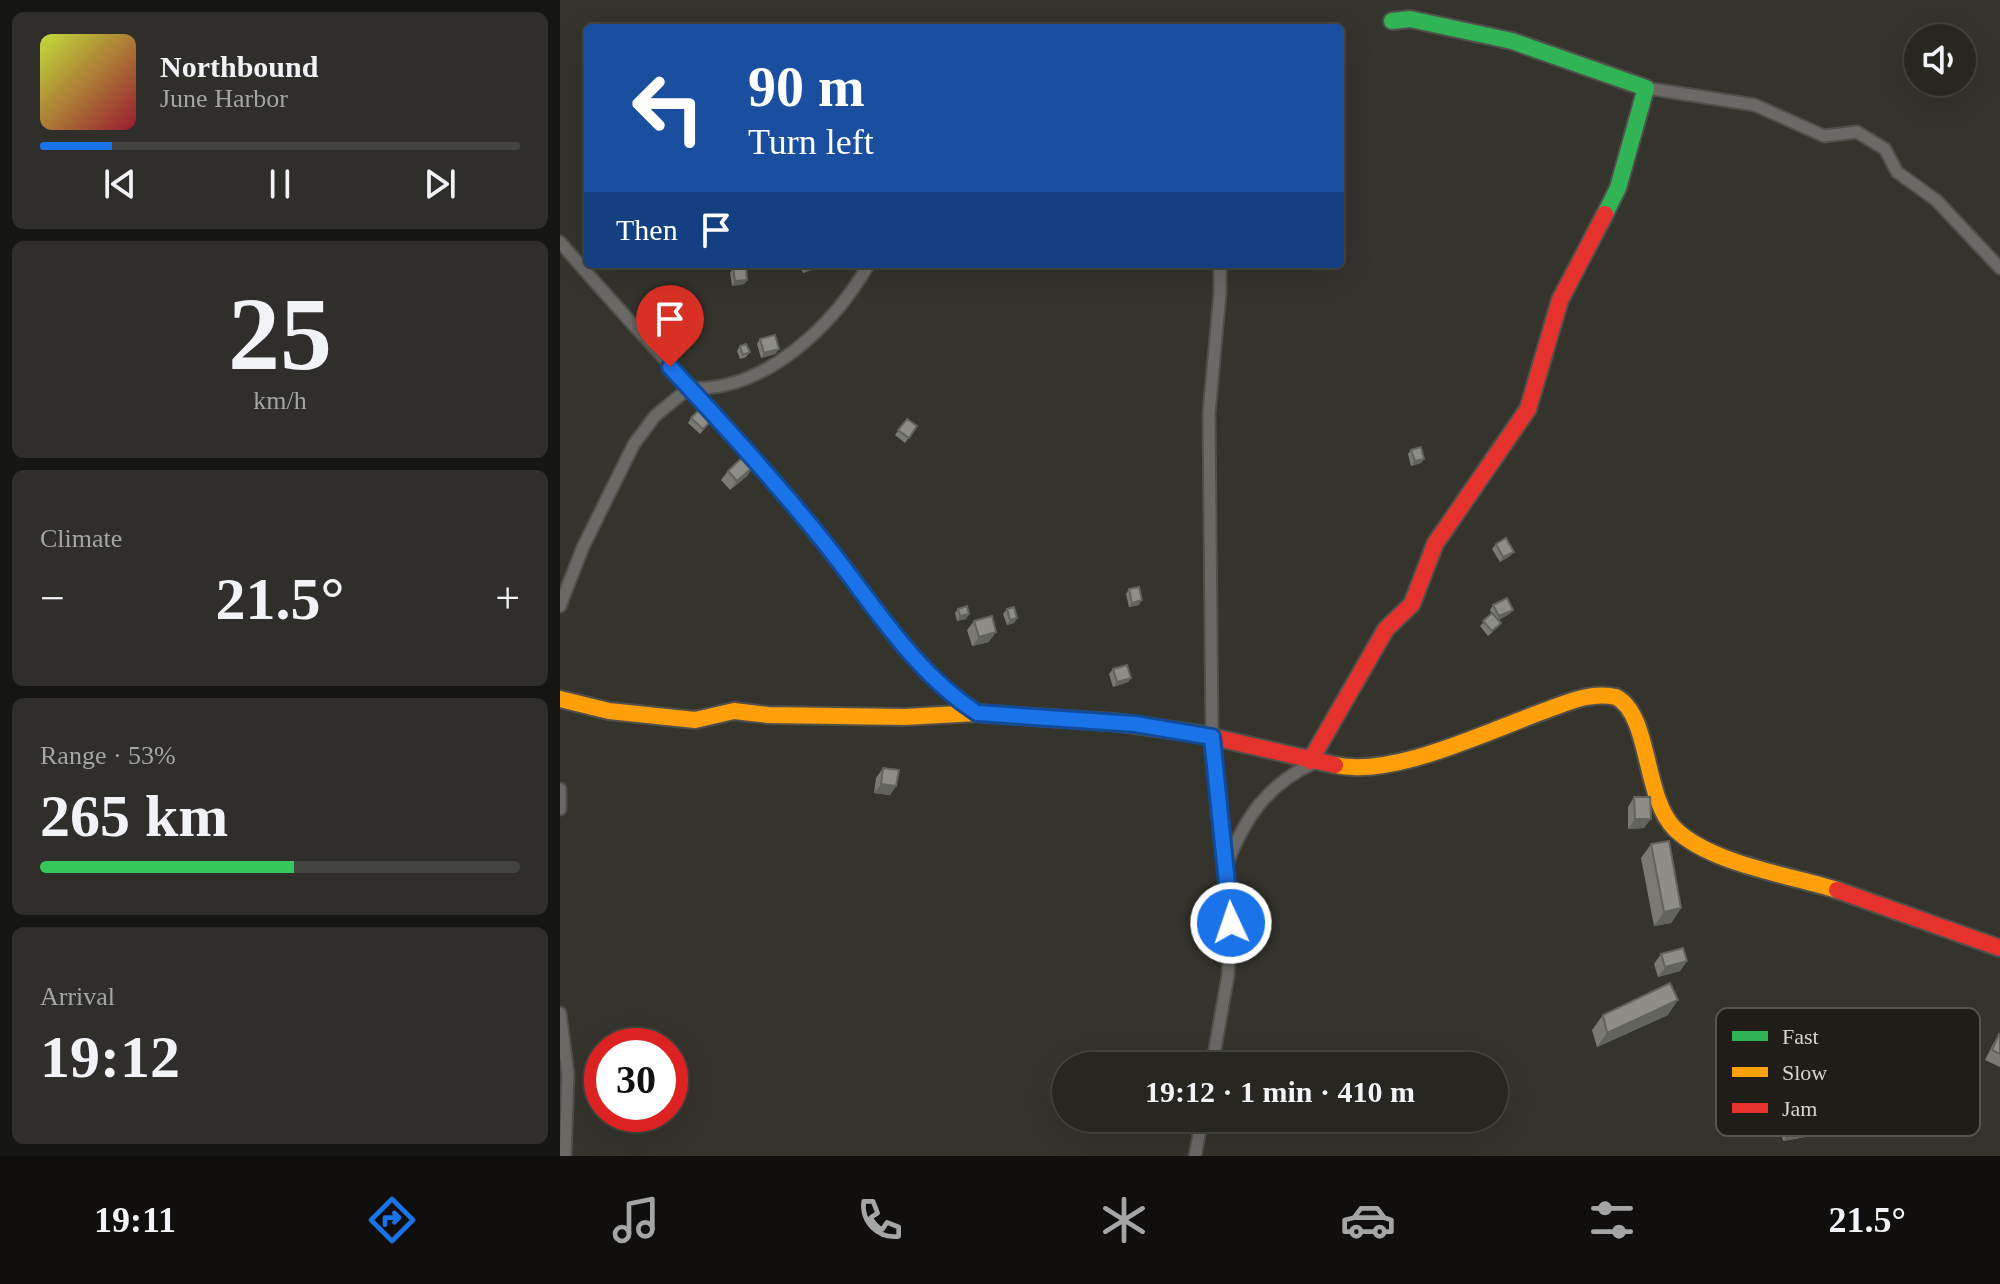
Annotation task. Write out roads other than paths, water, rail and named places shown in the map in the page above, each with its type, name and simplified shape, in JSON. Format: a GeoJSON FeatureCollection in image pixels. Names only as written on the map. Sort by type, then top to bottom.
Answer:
{"type":"FeatureCollection","features":[{"type":"Feature","properties":{"kind":"street"},"geometry":{"type":"LineString","coordinates":[[1392,21],[1410,19],[1512,41],[1646,88],[1755,105],[1824,136],[1857,132],[1885,149],[1897,172],[1936,200],[2000,268]]}},
{"type":"Feature","properties":{"kind":"street"},"geometry":{"type":"LineString","coordinates":[[1227,864],[1258,803],[1278,782],[1312,762],[1386,629],[1412,604],[1435,544],[1463,499],[1528,409],[1560,300],[1618,188],[1646,88]]}},
{"type":"Feature","properties":{"kind":"street"},"geometry":{"type":"LineString","coordinates":[[560,242],[800,512],[900,642],[942,687],[977,713]]}},
{"type":"Feature","properties":{"kind":"street"},"geometry":{"type":"LineString","coordinates":[[560,606],[583,547],[634,444],[655,416],[689,388],[724,388],[767,369],[819,327],[853,289],[866,268]]}},
{"type":"Feature","properties":{"kind":"street"},"geometry":{"type":"LineString","coordinates":[[1214,1052],[1230,948],[1227,864],[1217,810],[1212,737],[1209,413],[1220,268]]}},
{"type":"Feature","properties":{"kind":"street"},"geometry":{"type":"LineString","coordinates":[[560,699],[622,713],[695,720],[734,711],[768,715],[904,717],[977,713],[1142,725],[1212,737],[1312,762],[1363,768],[1394,762],[1579,699],[1596,695],[1621,699],[1636,726],[1659,807],[1673,828],[1689,840],[1731,858],[1914,915],[2000,948]]}},
{"type":"Feature","properties":{"kind":"street"},"geometry":{"type":"LineString","coordinates":[[560,789],[560,809]]}},
{"type":"Feature","properties":{"kind":"street"},"geometry":{"type":"LineString","coordinates":[[560,1013],[568,1074],[565,1156]]}},
{"type":"Feature","properties":{"kind":"street"},"geometry":{"type":"LineString","coordinates":[[1195,1156],[1199,1132]]}}]}
